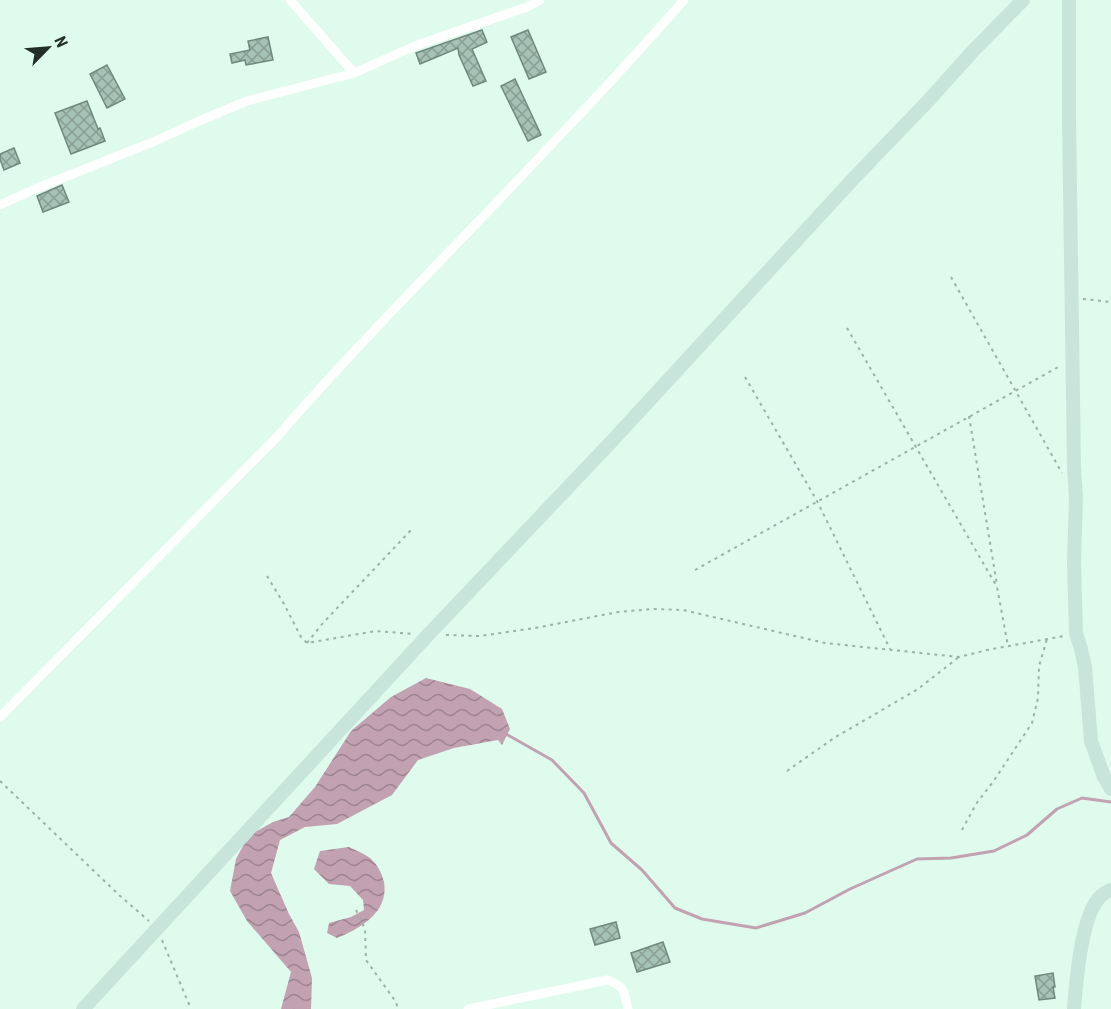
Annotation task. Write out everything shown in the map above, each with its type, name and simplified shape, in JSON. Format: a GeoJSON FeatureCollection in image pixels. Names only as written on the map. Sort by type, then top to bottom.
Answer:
{"type":"FeatureCollection","features":[{"type":"Feature","properties":{"kind":"street"},"geometry":{"type":"LineString","coordinates":[[290,0],[354,73]]}},
{"type":"Feature","properties":{"kind":"street"},"geometry":{"type":"LineString","coordinates":[[0,205],[247,101],[354,73],[417,45],[527,7],[540,0]]}},
{"type":"Feature","properties":{"kind":"street"},"geometry":{"type":"LineString","coordinates":[[0,717],[276,438],[315,393],[548,148],[684,0]]}},
{"type":"Feature","properties":{"kind":"street"},"geometry":{"type":"LineString","coordinates":[[83,1009],[428,635],[1023,0]]}},
{"type":"Feature","properties":{"kind":"street"},"geometry":{"type":"LineString","coordinates":[[1069,0],[1076,633],[1085,667],[1091,741],[1104,777],[1111,789]]}},
{"type":"Feature","properties":{"kind":"street"},"geometry":{"type":"LineString","coordinates":[[1072,1008],[1086,925],[1098,899],[1111,890]]}},
{"type":"Feature","properties":{"kind":"street"},"geometry":{"type":"LineString","coordinates":[[468,1009],[607,980],[618,984],[622,989],[628,1009]]}},
{"type":"Feature","properties":{"kind":"path"},"geometry":{"type":"LineString","coordinates":[[951,277],[1065,478]]}},
{"type":"Feature","properties":{"kind":"path"},"geometry":{"type":"LineString","coordinates":[[1072,297],[1111,302]]}},
{"type":"Feature","properties":{"kind":"path"},"geometry":{"type":"LineString","coordinates":[[847,328],[998,589]]}},
{"type":"Feature","properties":{"kind":"path"},"geometry":{"type":"LineString","coordinates":[[695,570],[1073,358]]}},
{"type":"Feature","properties":{"kind":"path"},"geometry":{"type":"LineString","coordinates":[[746,377],[817,501],[890,649]]}},
{"type":"Feature","properties":{"kind":"path"},"geometry":{"type":"LineString","coordinates":[[969,416],[1008,646]]}},
{"type":"Feature","properties":{"kind":"path"},"geometry":{"type":"LineString","coordinates":[[307,643],[413,528]]}},
{"type":"Feature","properties":{"kind":"path"},"geometry":{"type":"LineString","coordinates":[[267,576],[301,637],[307,643]]}},
{"type":"Feature","properties":{"kind":"path"},"geometry":{"type":"LineString","coordinates":[[307,643],[376,631],[480,636],[618,612],[653,609],[683,610],[825,643],[959,657],[1076,633]]}},
{"type":"Feature","properties":{"kind":"path"},"geometry":{"type":"LineString","coordinates":[[962,830],[976,804],[993,783],[1032,723],[1038,698],[1039,666],[1047,639]]}},
{"type":"Feature","properties":{"kind":"path"},"geometry":{"type":"LineString","coordinates":[[787,771],[834,738],[918,689],[959,657]]}},
{"type":"Feature","properties":{"kind":"path"},"geometry":{"type":"LineString","coordinates":[[0,781],[119,895],[157,928],[190,1009]]}},
{"type":"Feature","properties":{"kind":"path"},"geometry":{"type":"LineString","coordinates":[[356,910],[365,929],[366,960],[396,1002],[398,1009]]}},
{"type":"Feature","properties":{"kind":"water"},"geometry":{"type":"Polygon","coordinates":[[[426,678],[470,689],[502,709],[510,729],[502,745],[498,740],[454,748],[418,760],[392,795],[337,824],[305,827],[280,840],[271,873],[299,932],[312,978],[311,1009],[281,1009],[291,972],[247,921],[230,891],[236,859],[255,832],[273,822],[289,817],[315,787],[351,731],[391,697],[426,678]]]}},
{"type":"Feature","properties":{"kind":"water"},"geometry":{"type":"Polygon","coordinates":[[[349,847],[375,863],[384,882],[384,893],[378,910],[371,918],[337,938],[327,933],[329,923],[351,917],[364,910],[363,900],[350,886],[329,884],[314,869],[320,851],[349,847]]]}},
{"type":"Feature","properties":{"kind":"building"},"geometry":{"type":"Polygon","coordinates":[[[482,30],[487,42],[472,49],[486,81],[473,86],[458,48],[420,64],[416,53],[482,30]]]}},
{"type":"Feature","properties":{"kind":"building"},"geometry":{"type":"Polygon","coordinates":[[[528,30],[546,72],[529,79],[511,37],[528,30]]]}},
{"type":"Feature","properties":{"kind":"building"},"geometry":{"type":"Polygon","coordinates":[[[268,37],[273,60],[246,65],[245,60],[232,63],[230,54],[250,50],[248,41],[268,37]]]}},
{"type":"Feature","properties":{"kind":"building"},"geometry":{"type":"Polygon","coordinates":[[[107,65],[125,99],[107,108],[90,74],[107,65]]]}},
{"type":"Feature","properties":{"kind":"building"},"geometry":{"type":"Polygon","coordinates":[[[515,79],[541,135],[528,141],[501,86],[515,79]]]}},
{"type":"Feature","properties":{"kind":"building"},"geometry":{"type":"Polygon","coordinates":[[[87,101],[105,141],[71,154],[55,113],[87,101]]]}},
{"type":"Feature","properties":{"kind":"building"},"geometry":{"type":"Polygon","coordinates":[[[14,148],[20,163],[4,170],[0,154],[14,148]]]}},
{"type":"Feature","properties":{"kind":"building"},"geometry":{"type":"Polygon","coordinates":[[[62,185],[69,202],[43,212],[37,196],[62,185]]]}},
{"type":"Feature","properties":{"kind":"building"},"geometry":{"type":"Polygon","coordinates":[[[616,922],[620,938],[595,945],[590,929],[616,922]]]}},
{"type":"Feature","properties":{"kind":"building"},"geometry":{"type":"Polygon","coordinates":[[[663,942],[670,962],[637,972],[631,953],[663,942]]]}},
{"type":"Feature","properties":{"kind":"building"},"geometry":{"type":"Polygon","coordinates":[[[1053,973],[1055,998],[1039,1000],[1035,976],[1053,973]]]}},
{"type":"Feature","properties":{"kind":"waterway"},"geometry":{"type":"LineString","coordinates":[[506,734],[552,760],[584,793],[611,843],[642,870],[675,908],[702,919],[756,928],[805,913],[850,889],[917,859],[951,858],[994,851],[1027,835],[1057,809],[1082,798],[1111,802]]}}]}
